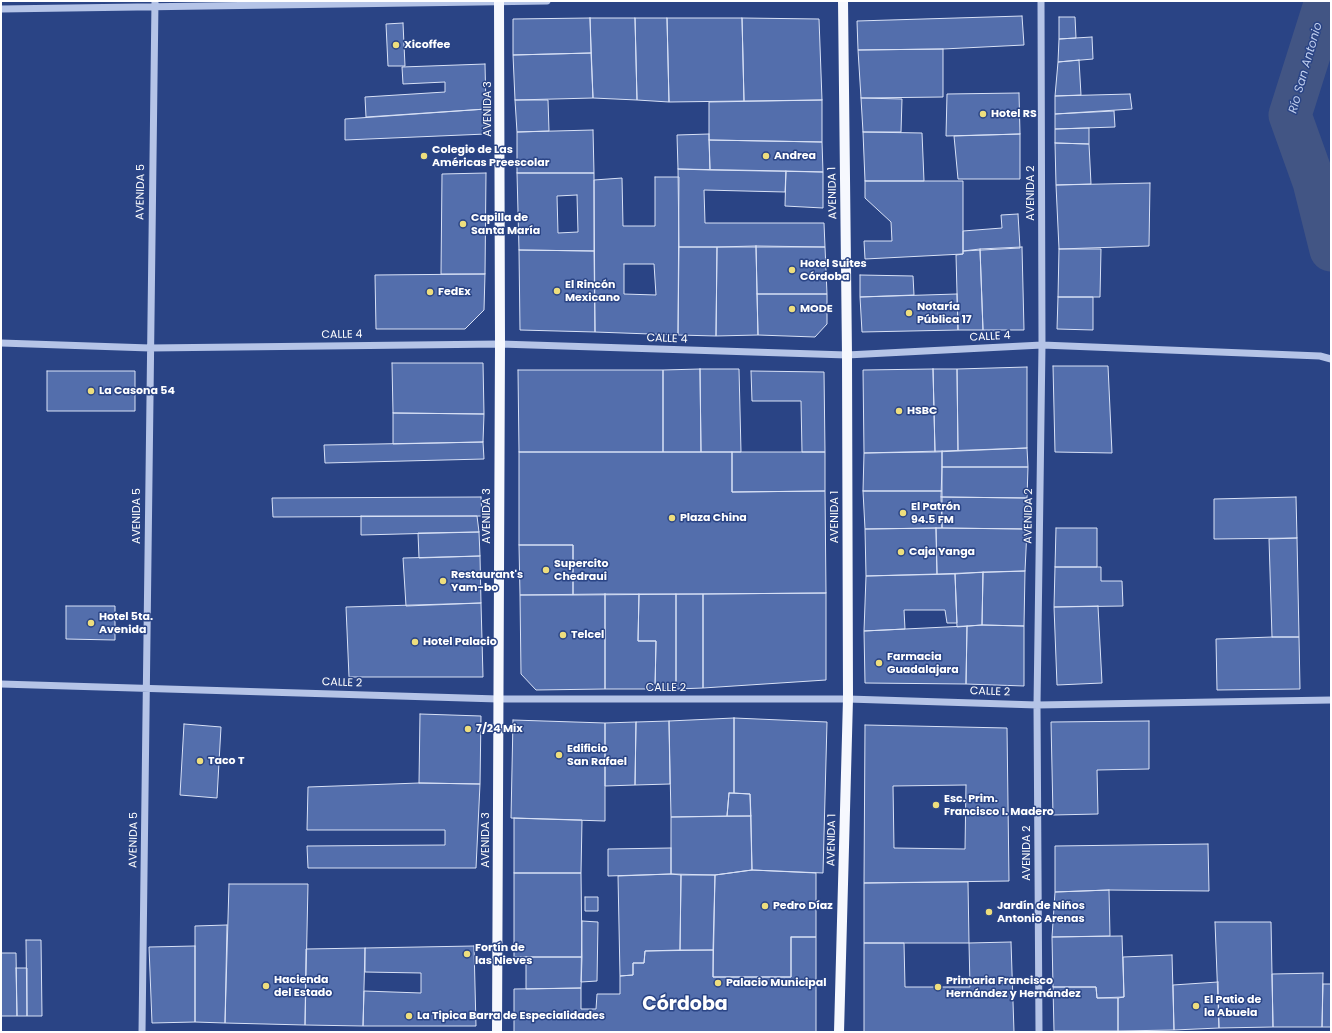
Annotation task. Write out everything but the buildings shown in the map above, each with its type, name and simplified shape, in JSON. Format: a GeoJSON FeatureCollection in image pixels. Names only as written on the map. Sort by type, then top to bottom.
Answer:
{"type":"FeatureCollection","features":[{"type":"Feature","properties":{"kind":"main road","name":"AVENIDA 1"},"geometry":{"type":"LineString","coordinates":[[839,1032],[848,699],[847,355],[843,1]]}},
{"type":"Feature","properties":{"kind":"main road","name":"AVENIDA 3"},"geometry":{"type":"LineString","coordinates":[[497,1032],[500,344],[499,2]]}},
{"type":"Feature","properties":{"kind":"street"},"geometry":{"type":"LineString","coordinates":[[1,9],[155,4],[547,1]]}},
{"type":"Feature","properties":{"kind":"street","name":"AVENIDA 2"},"geometry":{"type":"LineString","coordinates":[[1039,1032],[1037,705],[1042,345],[1041,1]]}},
{"type":"Feature","properties":{"kind":"street","name":"AVENIDA 5"},"geometry":{"type":"LineString","coordinates":[[142,1032],[155,4]]}},
{"type":"Feature","properties":{"kind":"street","name":"CALLE 4"},"geometry":{"type":"LineString","coordinates":[[1,343],[150,348],[500,344],[847,355],[1042,345],[1320,356],[1331,359]]}},
{"type":"Feature","properties":{"kind":"street","name":"CALLE 2"},"geometry":{"type":"LineString","coordinates":[[1,684],[498,699],[848,699],[1037,705],[1331,700]]}},
{"type":"Feature","properties":{"kind":"waterway","name":"Río San Antonio"},"geometry":{"type":"LineString","coordinates":[[1326,1],[1290,115],[1314,182],[1331,250]]}},
{"type":"Feature","properties":{"kind":"place","name":"Xicoffee"},"geometry":{"type":"Point","coordinates":[396,45]}},
{"type":"Feature","properties":{"kind":"place","name":"Hotel RS"},"geometry":{"type":"Point","coordinates":[983,114]}},
{"type":"Feature","properties":{"kind":"place","name":"Colegio de Las Américas Preescolar"},"geometry":{"type":"Point","coordinates":[424,156]}},
{"type":"Feature","properties":{"kind":"place","name":"Andrea"},"geometry":{"type":"Point","coordinates":[766,156]}},
{"type":"Feature","properties":{"kind":"place","name":"Capilla de Santa María"},"geometry":{"type":"Point","coordinates":[463,224]}},
{"type":"Feature","properties":{"kind":"place","name":"Hotel Suites Córdoba"},"geometry":{"type":"Point","coordinates":[792,270]}},
{"type":"Feature","properties":{"kind":"place","name":"El Rincón Mexicano"},"geometry":{"type":"Point","coordinates":[557,291]}},
{"type":"Feature","properties":{"kind":"place","name":"FedEx"},"geometry":{"type":"Point","coordinates":[430,292]}},
{"type":"Feature","properties":{"kind":"place","name":"MODE"},"geometry":{"type":"Point","coordinates":[792,309]}},
{"type":"Feature","properties":{"kind":"place","name":"Notaría Pública 17"},"geometry":{"type":"Point","coordinates":[909,313]}},
{"type":"Feature","properties":{"kind":"place","name":"La Casona 54"},"geometry":{"type":"Point","coordinates":[91,391]}},
{"type":"Feature","properties":{"kind":"place","name":"HSBC"},"geometry":{"type":"Point","coordinates":[899,411]}},
{"type":"Feature","properties":{"kind":"place","name":"El Patrón 94.5 FM"},"geometry":{"type":"Point","coordinates":[903,513]}},
{"type":"Feature","properties":{"kind":"place","name":"Plaza China"},"geometry":{"type":"Point","coordinates":[672,518]}},
{"type":"Feature","properties":{"kind":"place","name":"Caja Yanga"},"geometry":{"type":"Point","coordinates":[901,552]}},
{"type":"Feature","properties":{"kind":"place","name":"Supercito Chedraui"},"geometry":{"type":"Point","coordinates":[546,570]}},
{"type":"Feature","properties":{"kind":"place","name":"Restaurant's Yam-bo"},"geometry":{"type":"Point","coordinates":[443,581]}},
{"type":"Feature","properties":{"kind":"place","name":"Hotel 5ta. Avenida"},"geometry":{"type":"Point","coordinates":[91,623]}},
{"type":"Feature","properties":{"kind":"place","name":"Telcel"},"geometry":{"type":"Point","coordinates":[563,635]}},
{"type":"Feature","properties":{"kind":"place","name":"Hotel Palacio"},"geometry":{"type":"Point","coordinates":[415,642]}},
{"type":"Feature","properties":{"kind":"place","name":"Farmacia Guadalajara"},"geometry":{"type":"Point","coordinates":[879,663]}},
{"type":"Feature","properties":{"kind":"place","name":"7/24 Mix"},"geometry":{"type":"Point","coordinates":[468,729]}},
{"type":"Feature","properties":{"kind":"place","name":"Edificio San Rafael"},"geometry":{"type":"Point","coordinates":[559,755]}},
{"type":"Feature","properties":{"kind":"place","name":"Taco T"},"geometry":{"type":"Point","coordinates":[200,761]}},
{"type":"Feature","properties":{"kind":"place","name":"Esc. Prim. Francisco I. Madero"},"geometry":{"type":"Point","coordinates":[936,805]}},
{"type":"Feature","properties":{"kind":"place","name":"Pedro Díaz"},"geometry":{"type":"Point","coordinates":[765,906]}},
{"type":"Feature","properties":{"kind":"place","name":"Jardín de Niños Antonio Arenas"},"geometry":{"type":"Point","coordinates":[989,912]}},
{"type":"Feature","properties":{"kind":"place","name":"Fortín de las Nieves"},"geometry":{"type":"Point","coordinates":[467,954]}},
{"type":"Feature","properties":{"kind":"place","name":"Palacio Municipal"},"geometry":{"type":"Point","coordinates":[718,983]}},
{"type":"Feature","properties":{"kind":"place","name":"Hacienda del Estado"},"geometry":{"type":"Point","coordinates":[266,986]}},
{"type":"Feature","properties":{"kind":"place","name":"Primaria Francisco Hernández y Hernández"},"geometry":{"type":"Point","coordinates":[938,987]}},
{"type":"Feature","properties":{"kind":"place","name":"El Patio de la Abuela"},"geometry":{"type":"Point","coordinates":[1196,1006]}},
{"type":"Feature","properties":{"kind":"place","name":"La Tipica Barra de Especialidades"},"geometry":{"type":"Point","coordinates":[409,1016]}},
{"type":"Feature","properties":{"kind":"district","name":"Córdoba"},"geometry":{"type":"Point","coordinates":[685,1005]}}]}
